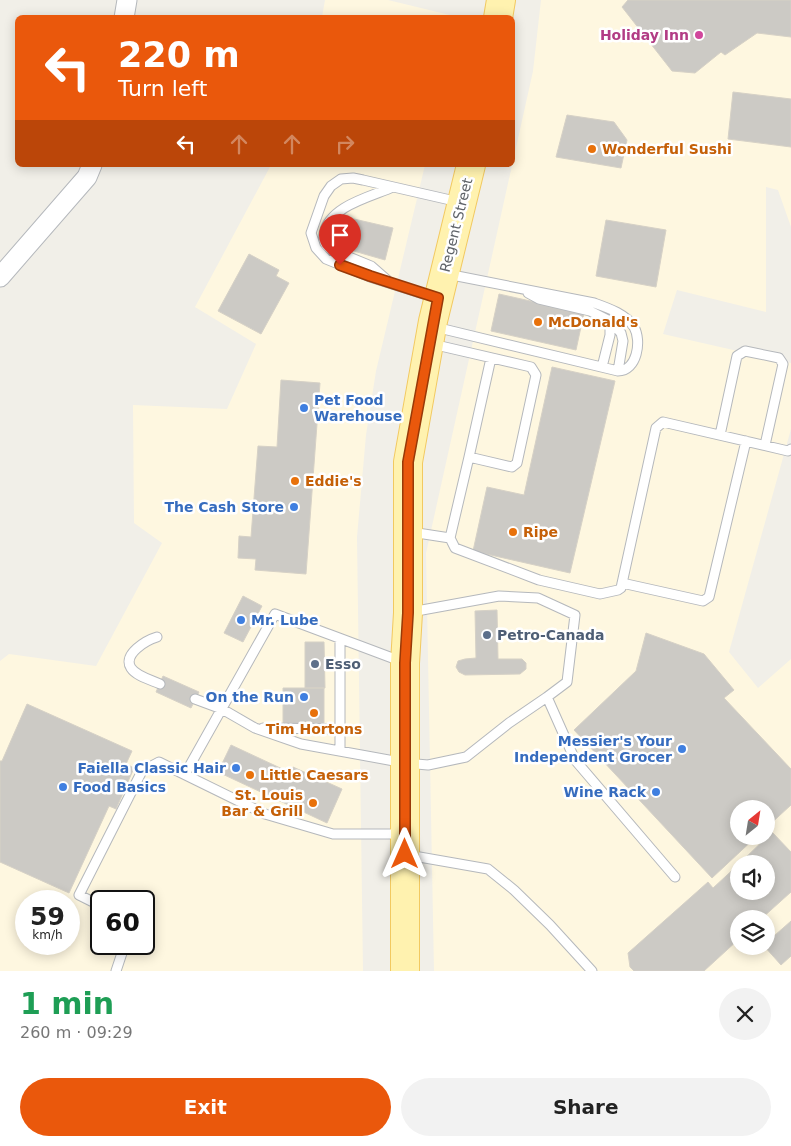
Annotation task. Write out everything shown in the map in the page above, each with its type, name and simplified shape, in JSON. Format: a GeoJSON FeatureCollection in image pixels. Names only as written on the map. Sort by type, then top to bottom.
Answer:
{"type":"FeatureCollection","features":[{"type":"Feature","properties":{"kind":"main road"},"geometry":{"type":"LineString","coordinates":[[498,15],[501,0]]}},
{"type":"Feature","properties":{"kind":"main road","name":"Regent Street"},"geometry":{"type":"LineString","coordinates":[[405,971],[405,663],[408,613],[408,462],[430,335],[471,167]]}},
{"type":"Feature","properties":{"kind":"street"},"geometry":{"type":"LineString","coordinates":[[124,15],[127,0]]}},
{"type":"Feature","properties":{"kind":"street"},"geometry":{"type":"LineString","coordinates":[[0,276],[88,177],[91,167]]}},
{"type":"Feature","properties":{"kind":"lane"},"geometry":{"type":"LineString","coordinates":[[430,335],[618,371],[624,371],[634,363],[638,347],[635,328],[625,318],[611,309],[594,303],[520,289],[390,283],[326,259],[316,248],[311,233],[324,196],[331,186],[341,179],[353,178],[462,202]]}},
{"type":"Feature","properties":{"kind":"lane"},"geometry":{"type":"LineString","coordinates":[[390,283],[371,266],[326,246],[323,241],[325,230],[330,220],[338,211],[394,187]]}},
{"type":"Feature","properties":{"kind":"lane"},"geometry":{"type":"LineString","coordinates":[[520,289],[539,299],[590,311],[610,321],[621,333],[623,341],[618,371]]}},
{"type":"Feature","properties":{"kind":"lane"},"geometry":{"type":"LineString","coordinates":[[602,367],[610,335],[610,321]]}},
{"type":"Feature","properties":{"kind":"lane"},"geometry":{"type":"LineString","coordinates":[[430,335],[491,358],[531,367],[536,375],[516,463],[512,467],[469,457]]}},
{"type":"Feature","properties":{"kind":"lane"},"geometry":{"type":"LineString","coordinates":[[720,435],[736,356],[744,351],[770,356],[779,358],[783,364],[765,445]]}},
{"type":"Feature","properties":{"kind":"lane"},"geometry":{"type":"LineString","coordinates":[[491,358],[450,538],[455,548],[539,580],[600,594],[621,588],[656,428],[663,422],[788,450],[791,448]]}},
{"type":"Feature","properties":{"kind":"lane"},"geometry":{"type":"LineString","coordinates":[[622,583],[703,601],[709,597],[746,441]]}},
{"type":"Feature","properties":{"kind":"lane"},"geometry":{"type":"LineString","coordinates":[[408,532],[450,538]]}},
{"type":"Feature","properties":{"kind":"lane"},"geometry":{"type":"LineString","coordinates":[[195,698],[222,709],[255,728],[301,744],[405,763],[428,764],[466,757],[509,723],[567,682],[575,616],[538,598],[499,596],[408,613]]}},
{"type":"Feature","properties":{"kind":"lane"},"geometry":{"type":"LineString","coordinates":[[185,774],[275,614],[405,663]]}},
{"type":"Feature","properties":{"kind":"lane"},"geometry":{"type":"LineString","coordinates":[[157,637],[139,646],[129,662],[130,667],[135,672],[160,684]]}},
{"type":"Feature","properties":{"kind":"lane"},"geometry":{"type":"LineString","coordinates":[[340,639],[340,751]]}},
{"type":"Feature","properties":{"kind":"lane"},"geometry":{"type":"LineString","coordinates":[[547,697],[575,760],[675,877]]}},
{"type":"Feature","properties":{"kind":"lane"},"geometry":{"type":"LineString","coordinates":[[255,728],[340,729]]}},
{"type":"Feature","properties":{"kind":"lane"},"geometry":{"type":"LineString","coordinates":[[90,900],[80,895],[142,771],[159,762],[264,814],[333,834],[405,844],[488,869],[514,890],[550,925],[592,971]]}},
{"type":"Feature","properties":{"kind":"lane"},"geometry":{"type":"LineString","coordinates":[[116,971],[121,955]]}},
{"type":"Feature","properties":{"kind":"shaded area"},"geometry":{"type":"Polygon","coordinates":[[[325,0],[388,0],[450,15],[322,15],[325,0]]]}},
{"type":"Feature","properties":{"kind":"shaded area"},"geometry":{"type":"Polygon","coordinates":[[[541,0],[791,0],[791,227],[778,190],[766,187],[766,312],[677,290],[663,334],[791,363],[791,429],[729,652],[758,688],[791,659],[791,971],[434,971],[426,553],[512,167],[515,167],[515,152],[533,71],[541,0]]]}},
{"type":"Feature","properties":{"kind":"shaded area"},"geometry":{"type":"Polygon","coordinates":[[[270,167],[425,167],[376,371],[366,435],[357,537],[363,971],[0,971],[0,661],[9,654],[96,666],[162,543],[134,523],[133,405],[227,409],[256,344],[195,307],[270,167]]]}},
{"type":"Feature","properties":{"kind":"building","name":"Holiday Inn"},"geometry":{"type":"Polygon","coordinates":[[[628,0],[791,0],[791,37],[757,33],[725,55],[721,52],[695,73],[672,71],[622,7],[628,0]]]}},
{"type":"Feature","properties":{"kind":"building"},"geometry":{"type":"Polygon","coordinates":[[[733,92],[791,99],[791,147],[728,139],[733,92]]]}},
{"type":"Feature","properties":{"kind":"building","name":"Wonderful Sushi"},"geometry":{"type":"Polygon","coordinates":[[[567,115],[614,122],[627,140],[621,168],[556,157],[567,115]]]}},
{"type":"Feature","properties":{"kind":"building"},"geometry":{"type":"Polygon","coordinates":[[[341,216],[393,228],[385,260],[333,245],[341,216]]]}},
{"type":"Feature","properties":{"kind":"building"},"geometry":{"type":"Polygon","coordinates":[[[606,220],[666,230],[656,287],[596,276],[606,220]]]}},
{"type":"Feature","properties":{"kind":"building"},"geometry":{"type":"Polygon","coordinates":[[[249,254],[279,270],[276,276],[289,283],[261,334],[218,311],[249,254]]]}},
{"type":"Feature","properties":{"kind":"building","name":"McDonald's"},"geometry":{"type":"Polygon","coordinates":[[[499,294],[584,313],[576,350],[491,331],[499,294]]]}},
{"type":"Feature","properties":{"kind":"building"},"geometry":{"type":"Polygon","coordinates":[[[552,367],[615,381],[570,573],[473,551],[487,487],[524,495],[552,367]]]}},
{"type":"Feature","properties":{"kind":"building"},"geometry":{"type":"Polygon","coordinates":[[[281,380],[320,383],[306,574],[255,570],[256,559],[238,558],[239,536],[251,537],[258,446],[277,447],[281,380]]]}},
{"type":"Feature","properties":{"kind":"building"},"geometry":{"type":"Polygon","coordinates":[[[243,596],[262,606],[243,642],[224,633],[243,596]]]}},
{"type":"Feature","properties":{"kind":"building","name":"Petro-Canada"},"geometry":{"type":"Polygon","coordinates":[[[497,610],[498,659],[522,659],[526,663],[526,669],[520,674],[465,675],[459,672],[456,667],[458,661],[476,658],[475,611],[497,610]]]}},
{"type":"Feature","properties":{"kind":"building","name":"Messier's Your Independent Grocer"},"geometry":{"type":"Polygon","coordinates":[[[646,633],[704,654],[734,690],[724,698],[791,769],[791,805],[775,820],[775,800],[730,800],[730,845],[747,845],[737,855],[730,855],[730,861],[712,878],[574,730],[636,671],[646,633]]]}},
{"type":"Feature","properties":{"kind":"building"},"geometry":{"type":"Polygon","coordinates":[[[305,642],[324,642],[325,688],[305,688],[305,642]]]}},
{"type":"Feature","properties":{"kind":"building"},"geometry":{"type":"Polygon","coordinates":[[[163,676],[199,692],[191,708],[156,692],[163,676]]]}},
{"type":"Feature","properties":{"kind":"building"},"geometry":{"type":"Polygon","coordinates":[[[283,688],[324,688],[324,725],[283,726],[283,688]]]}},
{"type":"Feature","properties":{"kind":"building","name":"Food Basics"},"geometry":{"type":"Polygon","coordinates":[[[27,704],[132,751],[126,764],[134,768],[116,809],[109,806],[70,890],[62,890],[0,862],[0,761],[2,761],[27,704]]]}},
{"type":"Feature","properties":{"kind":"building"},"geometry":{"type":"Polygon","coordinates":[[[231,745],[291,773],[293,767],[342,789],[327,823],[218,772],[231,745]]]}},
{"type":"Feature","properties":{"kind":"building"},"geometry":{"type":"Polygon","coordinates":[[[775,835],[791,852],[791,892],[771,910],[730,910],[730,947],[704,971],[634,971],[630,967],[628,953],[708,882],[713,888],[730,872],[730,900],[775,900],[775,855],[748,855],[759,845],[775,845],[775,835]]]}},
{"type":"Feature","properties":{"kind":"building"},"geometry":{"type":"Polygon","coordinates":[[[791,921],[791,956],[781,965],[772,955],[775,955],[775,935],[791,921]]]}},
{"type":"Feature","properties":{"kind":"place","name":"Holiday Inn"},"geometry":{"type":"Point","coordinates":[699,35]}},
{"type":"Feature","properties":{"kind":"place","name":"Wonderful Sushi"},"geometry":{"type":"Point","coordinates":[592,149]}},
{"type":"Feature","properties":{"kind":"place","name":"McDonald's"},"geometry":{"type":"Point","coordinates":[538,322]}},
{"type":"Feature","properties":{"kind":"place","name":"Pet Food Warehouse"},"geometry":{"type":"Point","coordinates":[304,408]}},
{"type":"Feature","properties":{"kind":"place","name":"Eddie's"},"geometry":{"type":"Point","coordinates":[295,481]}},
{"type":"Feature","properties":{"kind":"place","name":"The Cash Store"},"geometry":{"type":"Point","coordinates":[294,507]}},
{"type":"Feature","properties":{"kind":"place","name":"Ripe"},"geometry":{"type":"Point","coordinates":[513,532]}},
{"type":"Feature","properties":{"kind":"place","name":"Mr. Lube"},"geometry":{"type":"Point","coordinates":[241,620]}},
{"type":"Feature","properties":{"kind":"place","name":"Petro-Canada"},"geometry":{"type":"Point","coordinates":[487,635]}},
{"type":"Feature","properties":{"kind":"place","name":"Esso"},"geometry":{"type":"Point","coordinates":[315,664]}},
{"type":"Feature","properties":{"kind":"place","name":"On the Run"},"geometry":{"type":"Point","coordinates":[304,697]}},
{"type":"Feature","properties":{"kind":"place","name":"Tim Hortons"},"geometry":{"type":"Point","coordinates":[314,713]}},
{"type":"Feature","properties":{"kind":"place","name":"Messier's Your Independent Grocer"},"geometry":{"type":"Point","coordinates":[682,749]}},
{"type":"Feature","properties":{"kind":"place","name":"Faiella Classic Hair"},"geometry":{"type":"Point","coordinates":[236,768]}},
{"type":"Feature","properties":{"kind":"place","name":"Little Caesars"},"geometry":{"type":"Point","coordinates":[250,775]}},
{"type":"Feature","properties":{"kind":"place","name":"Food Basics"},"geometry":{"type":"Point","coordinates":[63,787]}},
{"type":"Feature","properties":{"kind":"place","name":"Wine Rack"},"geometry":{"type":"Point","coordinates":[656,792]}},
{"type":"Feature","properties":{"kind":"place","name":"St. Louis Bar & Grill"},"geometry":{"type":"Point","coordinates":[313,803]}},
{"type":"Feature","properties":{"kind":"route"},"geometry":{"type":"LineString","coordinates":[[340,265],[438,298],[408,462],[405,854]]}}]}
